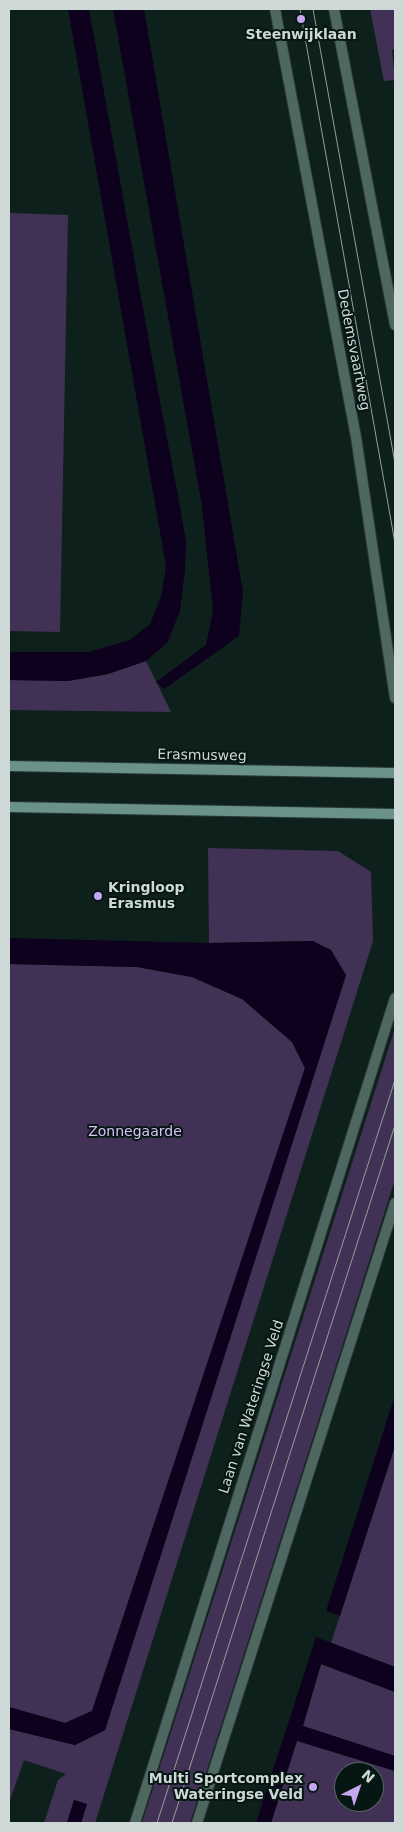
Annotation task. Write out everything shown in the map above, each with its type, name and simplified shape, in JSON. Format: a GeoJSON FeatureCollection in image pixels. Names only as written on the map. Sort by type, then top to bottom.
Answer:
{"type":"FeatureCollection","features":[{"type":"Feature","properties":{"kind":"main road","name":"Erasmusweg"},"geometry":{"type":"LineString","coordinates":[[9,766],[395,773]]}},
{"type":"Feature","properties":{"kind":"main road"},"geometry":{"type":"LineString","coordinates":[[9,808],[395,814]]}},
{"type":"Feature","properties":{"kind":"street","name":"Dedemsvaartweg"},"geometry":{"type":"LineString","coordinates":[[275,9],[356,437],[395,698]]}},
{"type":"Feature","properties":{"kind":"street"},"geometry":{"type":"LineString","coordinates":[[334,9],[395,325]]}},
{"type":"Feature","properties":{"kind":"street","name":"Laan van Wateringse Veld"},"geometry":{"type":"LineString","coordinates":[[135,1823],[395,998]]}},
{"type":"Feature","properties":{"kind":"street"},"geometry":{"type":"LineString","coordinates":[[197,1823],[395,1202]]}},
{"type":"Feature","properties":{"kind":"green space"},"geometry":{"type":"Polygon","coordinates":[[[370,9],[395,9],[395,49],[392,50],[395,80],[384,81],[370,9]]]}},
{"type":"Feature","properties":{"kind":"green space"},"geometry":{"type":"Polygon","coordinates":[[[9,213],[68,215],[60,632],[9,631],[9,213]]]}},
{"type":"Feature","properties":{"kind":"green space"},"geometry":{"type":"Polygon","coordinates":[[[146,661],[171,712],[9,710],[9,680],[68,681],[108,674],[146,661]]]}},
{"type":"Feature","properties":{"kind":"green space"},"geometry":{"type":"Polygon","coordinates":[[[208,848],[338,851],[371,872],[373,941],[95,1823],[81,1823],[87,1804],[74,1800],[67,1823],[44,1823],[58,1780],[66,1774],[24,1760],[9,1803],[9,1729],[75,1745],[105,1730],[346,975],[313,941],[209,943],[208,848]]]}},
{"type":"Feature","properties":{"kind":"green space","name":"Zonnegaarde"},"geometry":{"type":"Polygon","coordinates":[[[9,964],[137,967],[192,977],[242,999],[292,1042],[305,1068],[92,1711],[65,1723],[9,1707],[9,964]]]}},
{"type":"Feature","properties":{"kind":"green space"},"geometry":{"type":"Polygon","coordinates":[[[395,1028],[395,1179],[354,1309],[190,1823],[142,1823],[395,1028]]]}},
{"type":"Feature","properties":{"kind":"green space"},"geometry":{"type":"Polygon","coordinates":[[[395,1446],[395,1667],[331,1643],[395,1446]]]}},
{"type":"Feature","properties":{"kind":"green space"},"geometry":{"type":"Polygon","coordinates":[[[321,1664],[395,1692],[395,1756],[303,1726],[321,1664]]]}},
{"type":"Feature","properties":{"kind":"green space","name":"Multi Sportcomplex Wateringse Veld"},"geometry":{"type":"Polygon","coordinates":[[[297,1740],[367,1762],[334,1762],[334,1812],[384,1812],[384,1768],[395,1771],[395,1823],[271,1823],[297,1740]]]}},
{"type":"Feature","properties":{"kind":"shaded area"},"geometry":{"type":"Polygon","coordinates":[[[68,9],[89,9],[180,506],[186,542],[185,569],[180,611],[167,643],[146,661],[108,674],[68,681],[9,680],[9,652],[89,652],[130,640],[150,624],[161,597],[166,566],[68,9]]]}},
{"type":"Feature","properties":{"kind":"shaded area"},"geometry":{"type":"Polygon","coordinates":[[[113,9],[144,9],[243,592],[239,636],[164,689],[156,682],[206,645],[213,611],[202,506],[113,9]]]}},
{"type":"Feature","properties":{"kind":"shaded area"},"geometry":{"type":"Polygon","coordinates":[[[9,938],[209,943],[313,941],[331,950],[346,975],[105,1730],[75,1745],[9,1729],[9,1707],[65,1723],[92,1711],[305,1068],[292,1042],[242,999],[192,977],[137,967],[9,964],[9,938]]]}},
{"type":"Feature","properties":{"kind":"shaded area"},"geometry":{"type":"Polygon","coordinates":[[[395,1395],[395,1446],[340,1616],[326,1611],[395,1395]]]}},
{"type":"Feature","properties":{"kind":"shaded area"},"geometry":{"type":"Polygon","coordinates":[[[316,1637],[395,1667],[395,1692],[321,1664],[303,1726],[395,1756],[395,1771],[384,1768],[384,1762],[366,1762],[297,1741],[271,1823],[256,1823],[316,1637]]]}},
{"type":"Feature","properties":{"kind":"shaded area"},"geometry":{"type":"Polygon","coordinates":[[[74,1800],[87,1804],[81,1823],[67,1823],[74,1800]]]}},
{"type":"Feature","properties":{"kind":"tram line"},"geometry":{"type":"LineString","coordinates":[[300,9],[395,543]]}},
{"type":"Feature","properties":{"kind":"tram line"},"geometry":{"type":"LineString","coordinates":[[313,9],[395,463]]}},
{"type":"Feature","properties":{"kind":"tram line"},"geometry":{"type":"LineString","coordinates":[[157,1823],[395,1080]]}},
{"type":"Feature","properties":{"kind":"tram line"},"geometry":{"type":"LineString","coordinates":[[172,1823],[395,1125]]}},
{"type":"Feature","properties":{"kind":"place","name":"Steenwijklaan"},"geometry":{"type":"Point","coordinates":[301,19]}},
{"type":"Feature","properties":{"kind":"place","name":"Kringloop Erasmus"},"geometry":{"type":"Point","coordinates":[98,896]}},
{"type":"Feature","properties":{"kind":"place","name":"Multi Sportcomplex Wateringse Veld"},"geometry":{"type":"Point","coordinates":[313,1787]}}]}
